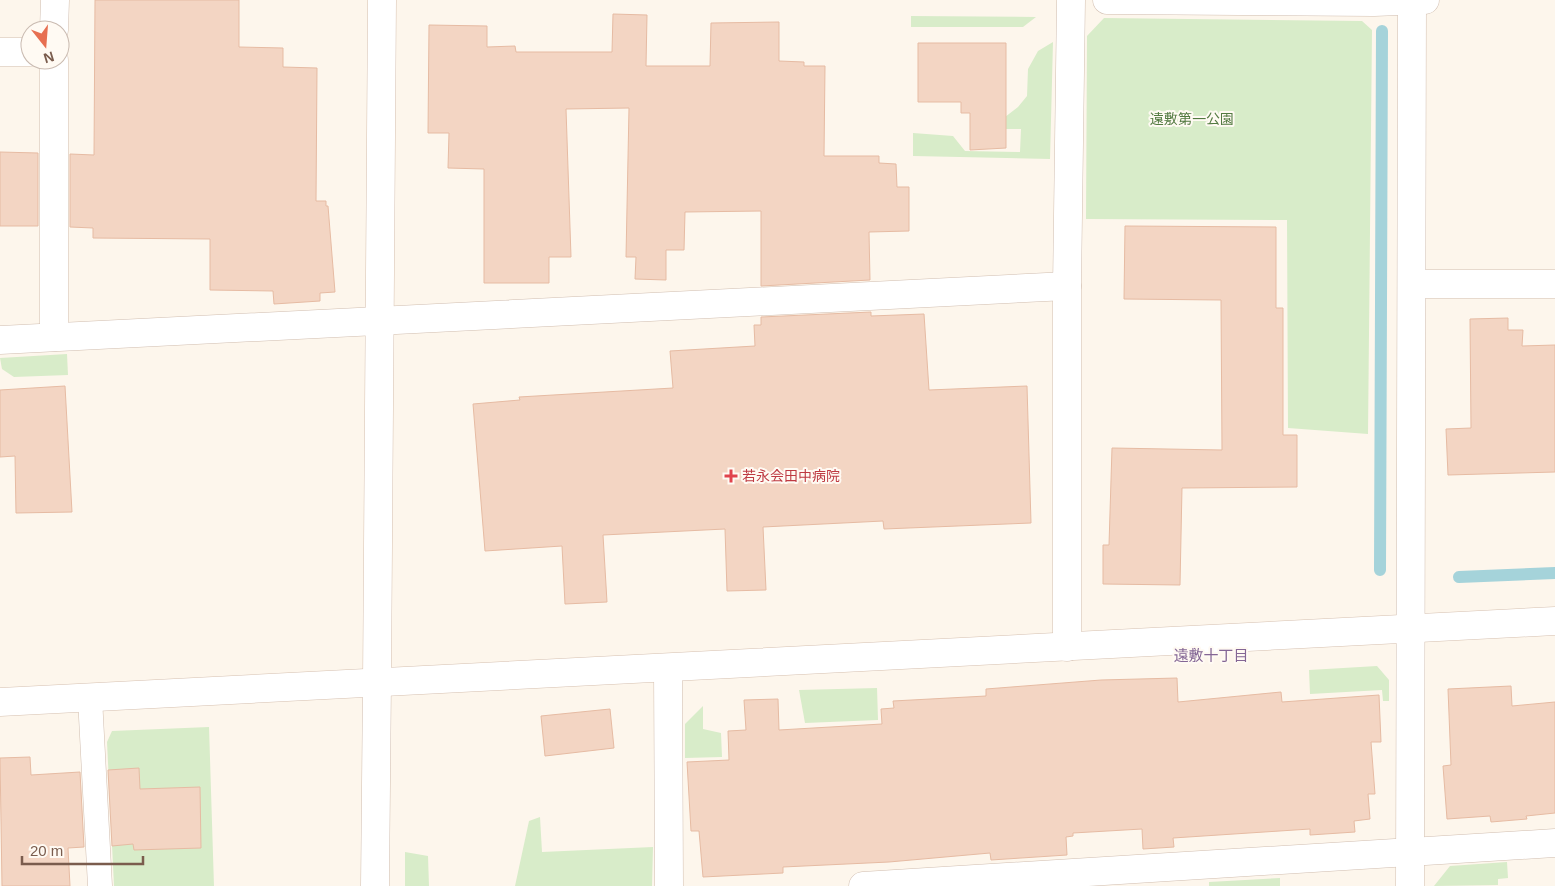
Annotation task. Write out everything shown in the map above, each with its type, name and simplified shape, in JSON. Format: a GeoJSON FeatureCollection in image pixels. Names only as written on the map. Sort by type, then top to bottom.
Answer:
{"type":"FeatureCollection","features":[{"type":"Feature","properties":{"kind":"street"},"geometry":{"type":"LineString","coordinates":[[54,20],[55,0]]}},
{"type":"Feature","properties":{"kind":"street"},"geometry":{"type":"LineString","coordinates":[[375,886],[382,0]]}},
{"type":"Feature","properties":{"kind":"street"},"geometry":{"type":"LineString","coordinates":[[1067,647],[1067,286],[1071,0]]}},
{"type":"Feature","properties":{"kind":"street"},"geometry":{"type":"LineString","coordinates":[[1107,0],[1416,1],[1412,284],[1410,886]]}},
{"type":"Feature","properties":{"kind":"street"},"geometry":{"type":"LineString","coordinates":[[0,52],[20,52]]}},
{"type":"Feature","properties":{"kind":"street"},"geometry":{"type":"LineString","coordinates":[[54,70],[54,337]]}},
{"type":"Feature","properties":{"kind":"street"},"geometry":{"type":"LineString","coordinates":[[1412,284],[1555,284]]}},
{"type":"Feature","properties":{"kind":"street"},"geometry":{"type":"LineString","coordinates":[[0,340],[1067,286]]}},
{"type":"Feature","properties":{"kind":"street"},"geometry":{"type":"LineString","coordinates":[[0,702],[1555,621]]}},
{"type":"Feature","properties":{"kind":"street"},"geometry":{"type":"LineString","coordinates":[[668,668],[669,886]]}},
{"type":"Feature","properties":{"kind":"street"},"geometry":{"type":"LineString","coordinates":[[863,886],[1555,843]]}},
{"type":"Feature","properties":{"kind":"lane"},"geometry":{"type":"LineString","coordinates":[[90,698],[100,886]]}},
{"type":"Feature","properties":{"kind":"green space"},"geometry":{"type":"Polygon","coordinates":[[[911,16],[1036,17],[1023,27],[911,27],[911,16]]]}},
{"type":"Feature","properties":{"kind":"green space","name":"遠敷第一公園"},"geometry":{"type":"Polygon","coordinates":[[[1104,18],[1362,21],[1372,30],[1368,434],[1288,428],[1287,220],[1086,219],[1087,36],[1104,18]]]}},
{"type":"Feature","properties":{"kind":"green space"},"geometry":{"type":"Polygon","coordinates":[[[1053,42],[1050,159],[913,156],[913,133],[953,136],[965,151],[1020,152],[1021,129],[997,129],[996,124],[1018,107],[1027,96],[1028,69],[1038,51],[1053,42]]]}},
{"type":"Feature","properties":{"kind":"green space"},"geometry":{"type":"Polygon","coordinates":[[[67,354],[68,375],[14,377],[2,369],[0,358],[67,354]]]}},
{"type":"Feature","properties":{"kind":"green space"},"geometry":{"type":"Polygon","coordinates":[[[1377,666],[1389,680],[1389,701],[1383,701],[1382,690],[1310,694],[1309,670],[1377,666]]]}},
{"type":"Feature","properties":{"kind":"green space"},"geometry":{"type":"Polygon","coordinates":[[[877,688],[878,720],[805,723],[799,690],[877,688]]]}},
{"type":"Feature","properties":{"kind":"green space"},"geometry":{"type":"Polygon","coordinates":[[[703,706],[703,729],[721,733],[722,757],[685,758],[685,724],[703,706]]]}},
{"type":"Feature","properties":{"kind":"green space"},"geometry":{"type":"Polygon","coordinates":[[[209,727],[214,886],[114,886],[107,742],[112,731],[209,727]]]}},
{"type":"Feature","properties":{"kind":"green space"},"geometry":{"type":"Polygon","coordinates":[[[540,817],[542,852],[653,847],[652,886],[515,886],[529,821],[540,817]]]}},
{"type":"Feature","properties":{"kind":"green space"},"geometry":{"type":"Polygon","coordinates":[[[405,852],[428,856],[429,886],[405,886],[405,852]]]}},
{"type":"Feature","properties":{"kind":"green space"},"geometry":{"type":"Polygon","coordinates":[[[1507,862],[1508,878],[1498,879],[1498,885],[1434,886],[1450,866],[1507,862]]]}},
{"type":"Feature","properties":{"kind":"green space"},"geometry":{"type":"Polygon","coordinates":[[[1280,878],[1280,886],[1209,886],[1209,882],[1280,878]]]}},
{"type":"Feature","properties":{"kind":"building"},"geometry":{"type":"Polygon","coordinates":[[[95,0],[239,0],[239,47],[283,48],[283,67],[317,68],[316,201],[326,201],[326,206],[328,206],[335,292],[320,293],[320,301],[274,304],[273,291],[210,290],[210,239],[93,238],[93,228],[70,227],[70,154],[94,155],[95,0]]]}},
{"type":"Feature","properties":{"kind":"building"},"geometry":{"type":"Polygon","coordinates":[[[613,14],[647,15],[646,66],[710,66],[711,23],[779,22],[779,61],[804,62],[804,66],[825,66],[824,156],[879,156],[879,163],[896,164],[897,187],[909,187],[909,231],[869,232],[870,280],[761,286],[761,211],[685,212],[684,250],[666,250],[666,280],[635,279],[636,257],[626,257],[629,108],[566,109],[571,257],[549,257],[549,283],[484,283],[484,169],[448,168],[449,133],[428,133],[429,25],[487,26],[487,47],[515,46],[516,52],[612,52],[613,14]]]}},
{"type":"Feature","properties":{"kind":"building"},"geometry":{"type":"Polygon","coordinates":[[[918,43],[1006,43],[1006,148],[970,150],[970,113],[961,113],[961,102],[918,102],[918,43]]]}},
{"type":"Feature","properties":{"kind":"building"},"geometry":{"type":"Polygon","coordinates":[[[0,152],[38,153],[38,226],[0,226],[0,152]]]}},
{"type":"Feature","properties":{"kind":"building"},"geometry":{"type":"Polygon","coordinates":[[[1125,226],[1276,227],[1276,308],[1283,308],[1283,435],[1297,435],[1297,487],[1182,488],[1180,585],[1103,584],[1103,545],[1109,545],[1112,448],[1222,450],[1221,300],[1124,299],[1125,226]]]}},
{"type":"Feature","properties":{"kind":"building"},"geometry":{"type":"Polygon","coordinates":[[[871,312],[871,316],[924,314],[929,390],[1027,386],[1031,523],[884,529],[883,521],[763,527],[766,590],[727,591],[725,529],[603,535],[607,602],[565,604],[562,546],[485,551],[473,404],[520,400],[519,397],[673,388],[670,351],[755,346],[754,325],[761,325],[761,317],[871,312]]]}},
{"type":"Feature","properties":{"kind":"building"},"geometry":{"type":"Polygon","coordinates":[[[1508,318],[1508,330],[1523,330],[1522,346],[1555,345],[1555,472],[1448,475],[1446,429],[1471,428],[1470,319],[1508,318]]]}},
{"type":"Feature","properties":{"kind":"building"},"geometry":{"type":"Polygon","coordinates":[[[65,386],[72,512],[16,513],[15,456],[0,457],[0,390],[65,386]]]}},
{"type":"Feature","properties":{"kind":"building"},"geometry":{"type":"Polygon","coordinates":[[[1177,678],[1178,702],[1281,692],[1282,702],[1379,695],[1381,742],[1371,742],[1375,794],[1368,794],[1370,819],[1354,821],[1355,832],[1310,835],[1310,829],[1173,838],[1174,847],[1143,849],[1142,829],[1073,833],[1073,836],[1066,837],[1067,855],[991,860],[990,853],[889,862],[783,867],[783,873],[703,877],[699,831],[691,831],[687,762],[729,760],[728,731],[746,730],[744,700],[778,699],[779,730],[882,724],[881,709],[894,708],[893,701],[986,696],[986,689],[1101,680],[1177,678]]]}},
{"type":"Feature","properties":{"kind":"building"},"geometry":{"type":"Polygon","coordinates":[[[1511,686],[1512,706],[1555,702],[1555,813],[1526,816],[1527,819],[1491,822],[1490,816],[1447,819],[1443,766],[1451,765],[1448,689],[1511,686]]]}},
{"type":"Feature","properties":{"kind":"building"},"geometry":{"type":"Polygon","coordinates":[[[610,709],[614,748],[545,756],[541,716],[610,709]]]}},
{"type":"Feature","properties":{"kind":"building"},"geometry":{"type":"Polygon","coordinates":[[[30,757],[31,775],[80,772],[84,847],[68,848],[70,886],[2,886],[0,758],[30,757]]]}},
{"type":"Feature","properties":{"kind":"building"},"geometry":{"type":"Polygon","coordinates":[[[139,768],[140,789],[200,787],[201,848],[134,850],[133,844],[112,846],[108,770],[139,768]]]}},
{"type":"Feature","properties":{"kind":"waterway"},"geometry":{"type":"LineString","coordinates":[[1380,570],[1382,31]]}},
{"type":"Feature","properties":{"kind":"waterway"},"geometry":{"type":"LineString","coordinates":[[1459,577],[1555,573]]}},
{"type":"Feature","properties":{"kind":"place","name":"若永会田中病院"},"geometry":{"type":"Point","coordinates":[731,476]}},
{"type":"Feature","properties":{"kind":"district","name":"遠敷十丁目"},"geometry":{"type":"Point","coordinates":[1211,655]}}]}
